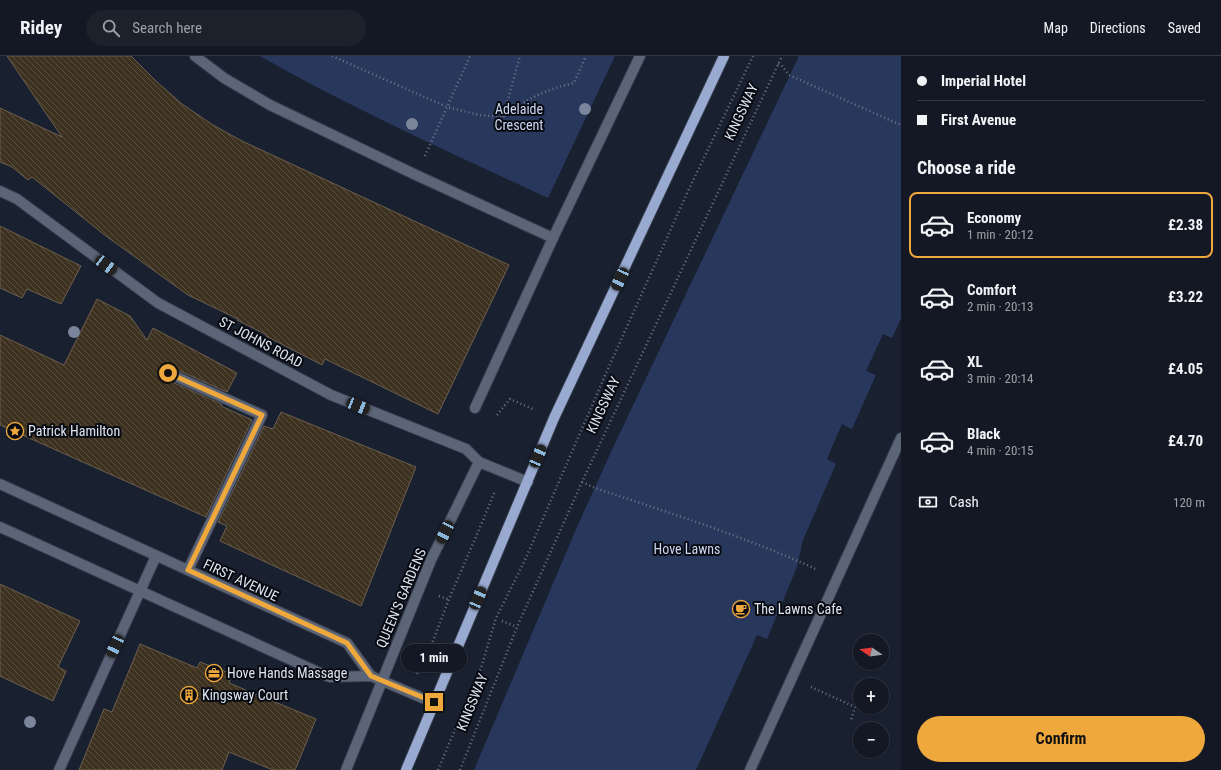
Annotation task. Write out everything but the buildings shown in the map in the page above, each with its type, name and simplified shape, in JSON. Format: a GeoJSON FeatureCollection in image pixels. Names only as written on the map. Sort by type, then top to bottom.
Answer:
{"type":"FeatureCollection","features":[{"type":"Feature","properties":{"kind":"main road"},"geometry":{"type":"LineString","coordinates":[[406,770],[554,418],[724,56]]}},
{"type":"Feature","properties":{"kind":"street"},"geometry":{"type":"LineString","coordinates":[[195,56],[224,78],[270,105],[416,175],[553,238]]}},
{"type":"Feature","properties":{"kind":"street"},"geometry":{"type":"LineString","coordinates":[[475,408],[553,238],[640,56]]}},
{"type":"Feature","properties":{"kind":"street","name":"ST JOHNS ROAD"},"geometry":{"type":"LineString","coordinates":[[0,191],[17,199],[158,303],[331,395],[466,449],[479,462],[528,482]]}},
{"type":"Feature","properties":{"kind":"street"},"geometry":{"type":"LineString","coordinates":[[168,373],[262,415],[188,570]]}},
{"type":"Feature","properties":{"kind":"street"},"geometry":{"type":"LineString","coordinates":[[750,770],[901,438]]}},
{"type":"Feature","properties":{"kind":"street","name":"QUEEN'S GARDENS"},"geometry":{"type":"LineString","coordinates":[[346,770],[431,560],[479,462]]}},
{"type":"Feature","properties":{"kind":"street","name":"FIRST AVENUE"},"geometry":{"type":"LineString","coordinates":[[0,484],[347,643],[371,676]]}},
{"type":"Feature","properties":{"kind":"street"},"geometry":{"type":"LineString","coordinates":[[0,527],[330,677],[371,676],[434,702]]}},
{"type":"Feature","properties":{"kind":"street"},"geometry":{"type":"LineString","coordinates":[[59,770],[156,556]]}},
{"type":"Feature","properties":{"kind":"path"},"geometry":{"type":"LineString","coordinates":[[332,56],[447,107],[479,115],[503,117],[517,106],[534,97],[554,88],[574,83],[586,56]]}},
{"type":"Feature","properties":{"kind":"path"},"geometry":{"type":"LineString","coordinates":[[416,175],[470,56]]}},
{"type":"Feature","properties":{"kind":"path"},"geometry":{"type":"LineString","coordinates":[[503,117],[520,56]]}},
{"type":"Feature","properties":{"kind":"path"},"geometry":{"type":"LineString","coordinates":[[438,770],[480,668],[496,618],[525,560],[607,371],[689,189],[753,56]]}},
{"type":"Feature","properties":{"kind":"path","name":"KINGSWAY"},"geometry":{"type":"LineString","coordinates":[[460,770],[517,627],[582,482],[782,56]]}},
{"type":"Feature","properties":{"kind":"path"},"geometry":{"type":"LineString","coordinates":[[778,64],[782,66],[789,75],[901,125]]}},
{"type":"Feature","properties":{"kind":"path"},"geometry":{"type":"LineString","coordinates":[[510,399],[554,418]]}},
{"type":"Feature","properties":{"kind":"path"},"geometry":{"type":"LineString","coordinates":[[428,654],[449,599],[502,472]]}},
{"type":"Feature","properties":{"kind":"path"},"geometry":{"type":"LineString","coordinates":[[582,482],[595,488],[718,530],[798,561],[837,579]]}},
{"type":"Feature","properties":{"kind":"path"},"geometry":{"type":"LineString","coordinates":[[502,621],[517,627]]}},
{"type":"Feature","properties":{"kind":"path"},"geometry":{"type":"LineString","coordinates":[[792,678],[855,707],[851,720]]}},
{"type":"Feature","properties":{"kind":"green space","name":"Adelaide Crescent"},"geometry":{"type":"Polygon","coordinates":[[[260,56],[615,56],[548,198],[366,112],[260,56]]]}},
{"type":"Feature","properties":{"kind":"green space","name":"Hove Lawns"},"geometry":{"type":"Polygon","coordinates":[[[799,56],[901,56],[901,318],[892,338],[883,334],[866,371],[876,375],[852,429],[842,424],[827,459],[836,464],[803,540],[797,567],[767,639],[757,635],[696,770],[474,770],[577,527],[610,454],[799,56]]]}},
{"type":"Feature","properties":{"kind":"place","name":"Patrick Hamilton"},"geometry":{"type":"Point","coordinates":[15,431]}},
{"type":"Feature","properties":{"kind":"place","name":"The Lawns Cafe"},"geometry":{"type":"Point","coordinates":[741,609]}},
{"type":"Feature","properties":{"kind":"place","name":"Hove Hands Massage"},"geometry":{"type":"Point","coordinates":[214,673]}},
{"type":"Feature","properties":{"kind":"place","name":"Kingsway Court"},"geometry":{"type":"Point","coordinates":[189,695]}},
{"type":"Feature","properties":{"kind":"route"},"geometry":{"type":"LineString","coordinates":[[168,373],[262,415],[188,570],[347,643],[371,676],[434,702]]}}]}
